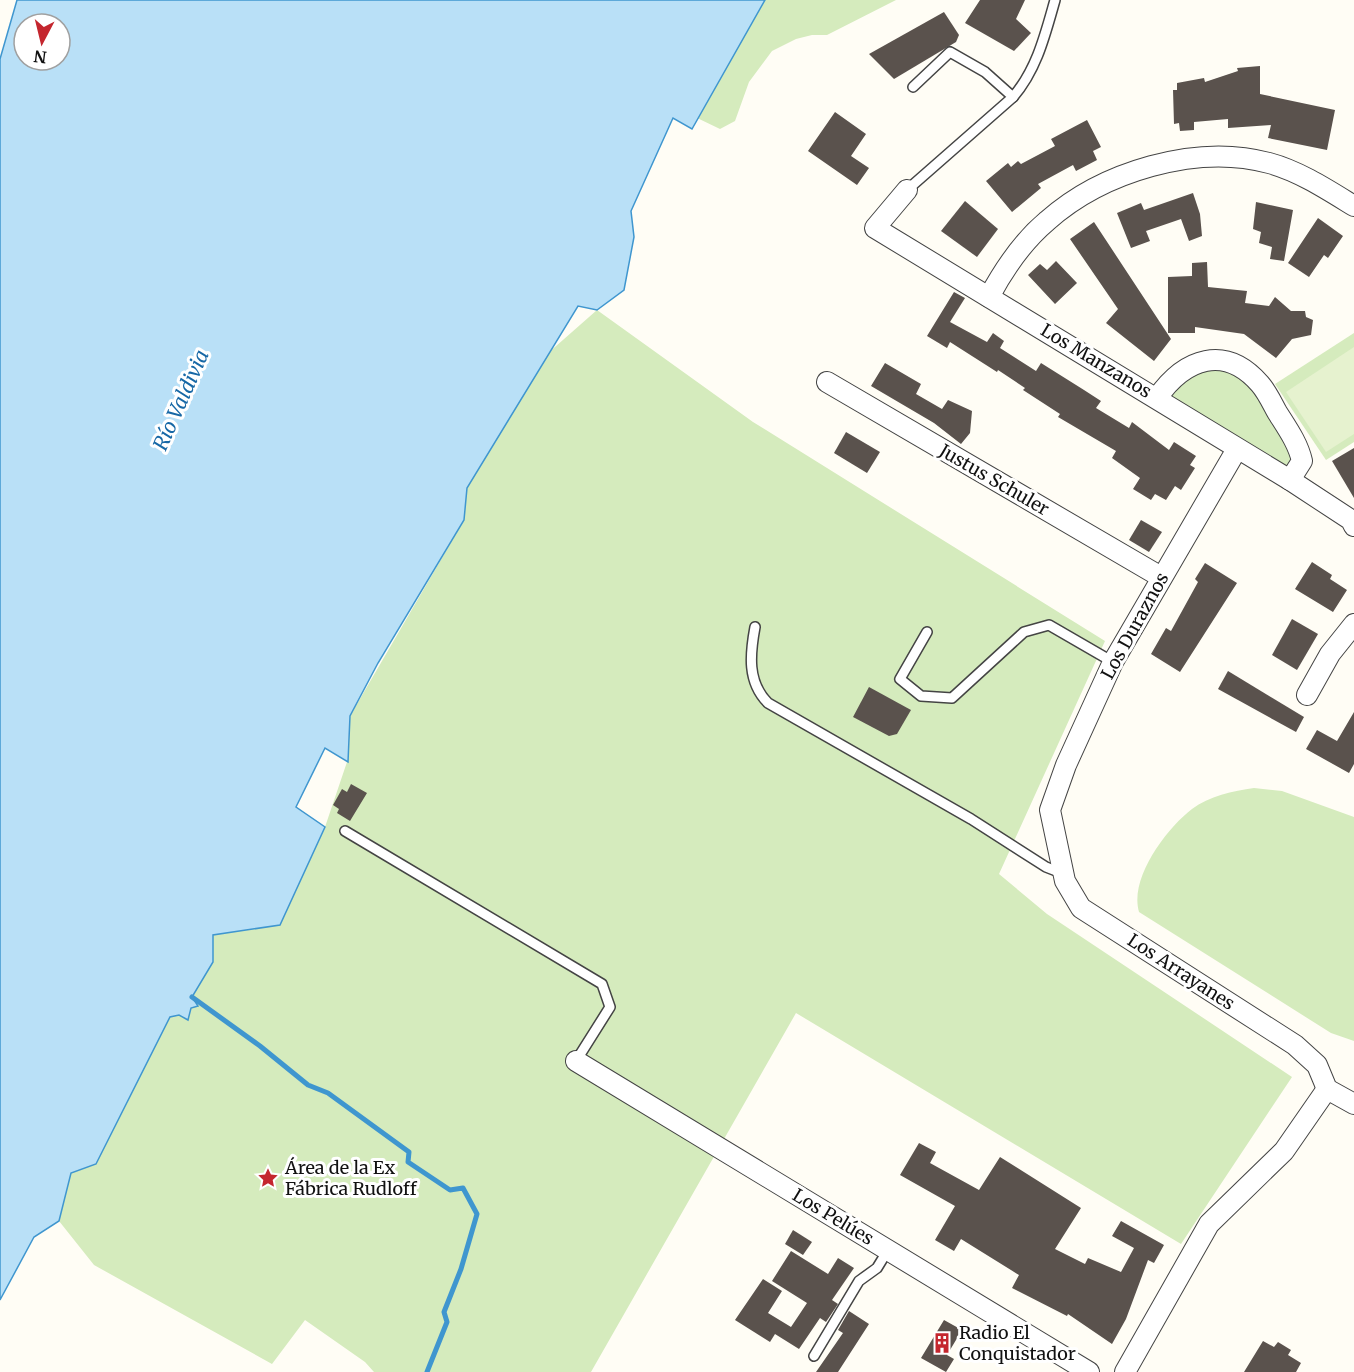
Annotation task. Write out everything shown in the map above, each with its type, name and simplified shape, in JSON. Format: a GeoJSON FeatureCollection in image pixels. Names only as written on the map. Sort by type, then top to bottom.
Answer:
{"type":"FeatureCollection","features":[{"type":"Feature","properties":{"kind":"street"},"geometry":{"type":"LineString","coordinates":[[989,297],[1005,268],[1047,220],[1075,201],[1122,176],[1166,162],[1207,156],[1268,163],[1302,177],[1354,206]]}},
{"type":"Feature","properties":{"kind":"street","name":"Los Manzanos"},"geometry":{"type":"LineString","coordinates":[[907,190],[875,228],[1290,480],[1351,520],[1354,526]]}},
{"type":"Feature","properties":{"kind":"street"},"geometry":{"type":"LineString","coordinates":[[1157,398],[1169,381],[1190,366],[1220,358],[1245,370],[1261,385],[1299,447],[1302,461],[1290,480]]}},
{"type":"Feature","properties":{"kind":"street","name":"Justus Schuler"},"geometry":{"type":"LineString","coordinates":[[827,382],[1161,577]]}},
{"type":"Feature","properties":{"kind":"street","name":"Los Duraznos"},"geometry":{"type":"LineString","coordinates":[[1050,810],[1066,765],[1113,662],[1237,449]]}},
{"type":"Feature","properties":{"kind":"street"},"geometry":{"type":"LineString","coordinates":[[1307,695],[1330,654],[1354,624]]}},
{"type":"Feature","properties":{"kind":"street","name":"Los Arrayanes"},"geometry":{"type":"LineString","coordinates":[[1050,810],[1065,881],[1081,908],[1295,1045],[1317,1065],[1327,1089]]}},
{"type":"Feature","properties":{"kind":"street","name":"Los Pelúes"},"geometry":{"type":"LineString","coordinates":[[576,1061],[1089,1372]]}},
{"type":"Feature","properties":{"kind":"street"},"geometry":{"type":"LineString","coordinates":[[1125,1372],[1209,1224],[1284,1151],[1327,1089],[1354,1104]]}},
{"type":"Feature","properties":{"kind":"lane"},"geometry":{"type":"LineString","coordinates":[[907,190],[1013,97],[1026,81],[1043,45],[1055,0]]}},
{"type":"Feature","properties":{"kind":"lane"},"geometry":{"type":"LineString","coordinates":[[913,87],[950,52],[985,72],[1013,97]]}},
{"type":"Feature","properties":{"kind":"lane"},"geometry":{"type":"LineString","coordinates":[[927,632],[900,680],[921,696],[952,698],[1024,632],[1049,626],[1113,662]]}},
{"type":"Feature","properties":{"kind":"lane"},"geometry":{"type":"LineString","coordinates":[[755,627],[750,654],[752,673],[758,691],[768,704],[971,819],[1046,867],[1064,874]]}},
{"type":"Feature","properties":{"kind":"lane"},"geometry":{"type":"LineString","coordinates":[[345,831],[602,984],[610,1007],[576,1061]]}},
{"type":"Feature","properties":{"kind":"lane"},"geometry":{"type":"LineString","coordinates":[[814,1356],[859,1281],[877,1268],[888,1250]]}},
{"type":"Feature","properties":{"kind":"green space"},"geometry":{"type":"Polygon","coordinates":[[[748,0],[896,0],[827,35],[812,35],[796,39],[772,51],[749,82],[735,121],[720,129],[693,116],[748,0]]]}},
{"type":"Feature","properties":{"kind":"green space"},"geometry":{"type":"Polygon","coordinates":[[[597,310],[753,422],[1105,641],[999,874],[1047,914],[1292,1077],[1181,1244],[796,1013],[591,1372],[374,1372],[365,1362],[305,1320],[272,1364],[94,1265],[59,1221],[71,1173],[110,1135],[170,1016],[179,1015],[213,962],[213,935],[245,930],[325,827],[347,762],[350,716],[464,520],[467,488],[547,354],[597,310]]]}},
{"type":"Feature","properties":{"kind":"green space"},"geometry":{"type":"Polygon","coordinates":[[[1354,333],[1354,442],[1326,460],[1275,384],[1354,333]]]}},
{"type":"Feature","properties":{"kind":"green space"},"geometry":{"type":"Polygon","coordinates":[[[1354,347],[1354,434],[1326,452],[1286,392],[1354,347]]]}},
{"type":"Feature","properties":{"kind":"green space"},"geometry":{"type":"Polygon","coordinates":[[[1221,364],[1246,376],[1296,457],[1288,467],[1169,396],[1172,384],[1221,364]]]}},
{"type":"Feature","properties":{"kind":"green space"},"geometry":{"type":"Polygon","coordinates":[[[1254,788],[1282,791],[1354,817],[1354,1041],[1331,1033],[1139,912],[1137,899],[1145,869],[1152,855],[1182,817],[1214,797],[1254,788]]]}},
{"type":"Feature","properties":{"kind":"water","name":"Río Valdivia"},"geometry":{"type":"Polygon","coordinates":[[[17,0],[765,0],[692,129],[673,118],[631,211],[634,237],[624,290],[597,310],[578,306],[467,488],[464,520],[378,663],[350,716],[348,762],[325,748],[296,807],[325,827],[280,925],[213,935],[213,962],[192,997],[198,1006],[191,1008],[188,1020],[179,1015],[170,1017],[96,1164],[71,1173],[59,1221],[34,1237],[0,1300],[0,59],[12,17],[12,72],[72,72],[72,12],[14,12],[17,0]]]}},
{"type":"Feature","properties":{"kind":"building"},"geometry":{"type":"Polygon","coordinates":[[[980,0],[1025,0],[1016,19],[1031,33],[1014,51],[965,23],[980,0]]]}},
{"type":"Feature","properties":{"kind":"building"},"geometry":{"type":"Polygon","coordinates":[[[944,12],[959,35],[956,42],[894,79],[869,54],[944,12]]]}},
{"type":"Feature","properties":{"kind":"building"},"geometry":{"type":"Polygon","coordinates":[[[1260,66],[1260,94],[1335,110],[1327,150],[1268,138],[1271,125],[1228,128],[1228,119],[1194,122],[1194,130],[1180,131],[1179,123],[1174,124],[1173,90],[1177,90],[1177,83],[1204,78],[1205,82],[1238,71],[1237,68],[1260,66]]]}},
{"type":"Feature","properties":{"kind":"building"},"geometry":{"type":"Polygon","coordinates":[[[835,112],[866,134],[851,156],[869,168],[857,185],[808,151],[835,112]]]}},
{"type":"Feature","properties":{"kind":"building"},"geometry":{"type":"Polygon","coordinates":[[[1087,120],[1101,147],[1093,151],[1097,160],[1076,171],[1073,165],[1038,184],[1041,188],[1012,212],[986,181],[1008,163],[1011,167],[1018,161],[1021,164],[1055,146],[1051,139],[1087,120]]]}},
{"type":"Feature","properties":{"kind":"building"},"geometry":{"type":"Polygon","coordinates":[[[1193,193],[1200,214],[1202,236],[1189,241],[1181,219],[1146,231],[1150,241],[1131,248],[1117,213],[1141,203],[1144,210],[1193,193]]]}},
{"type":"Feature","properties":{"kind":"building"},"geometry":{"type":"Polygon","coordinates":[[[965,201],[998,229],[977,257],[941,231],[965,201]]]}},
{"type":"Feature","properties":{"kind":"building"},"geometry":{"type":"Polygon","coordinates":[[[1256,202],[1293,210],[1284,261],[1270,259],[1272,247],[1259,243],[1261,232],[1253,229],[1256,202]]]}},
{"type":"Feature","properties":{"kind":"building"},"geometry":{"type":"Polygon","coordinates":[[[1318,218],[1343,236],[1328,258],[1324,255],[1309,277],[1288,263],[1318,218]]]}},
{"type":"Feature","properties":{"kind":"building"},"geometry":{"type":"Polygon","coordinates":[[[1094,222],[1171,339],[1154,361],[1106,323],[1118,309],[1070,239],[1094,222]]]}},
{"type":"Feature","properties":{"kind":"building"},"geometry":{"type":"Polygon","coordinates":[[[1056,261],[1077,283],[1055,304],[1028,275],[1040,264],[1047,270],[1056,261]]]}},
{"type":"Feature","properties":{"kind":"building"},"geometry":{"type":"Polygon","coordinates":[[[1207,262],[1208,287],[1247,291],[1245,303],[1269,306],[1275,297],[1291,311],[1305,311],[1306,317],[1313,320],[1311,335],[1292,339],[1276,358],[1244,334],[1195,327],[1195,333],[1168,333],[1168,277],[1192,276],[1192,263],[1207,262]]]}},
{"type":"Feature","properties":{"kind":"building"},"geometry":{"type":"Polygon","coordinates":[[[954,292],[965,298],[950,322],[987,342],[993,333],[1004,341],[1000,348],[1036,371],[1041,363],[1101,401],[1096,408],[1129,428],[1132,422],[1169,450],[1174,442],[1196,456],[1190,465],[1195,468],[1181,490],[1175,486],[1166,500],[1155,494],[1151,500],[1133,489],[1140,478],[1112,458],[1116,451],[1058,417],[1060,414],[1023,390],[1025,388],[998,370],[997,372],[950,342],[947,348],[927,336],[954,292]]]}},
{"type":"Feature","properties":{"kind":"building"},"geometry":{"type":"Polygon","coordinates":[[[885,363],[921,384],[916,394],[942,409],[948,400],[972,411],[970,433],[961,444],[934,423],[871,386],[885,363]]]}},
{"type":"Feature","properties":{"kind":"building"},"geometry":{"type":"Polygon","coordinates":[[[846,432],[880,452],[867,473],[834,453],[846,432]]]}},
{"type":"Feature","properties":{"kind":"building"},"geometry":{"type":"Polygon","coordinates":[[[1354,448],[1354,498],[1332,461],[1354,448]]]}},
{"type":"Feature","properties":{"kind":"building"},"geometry":{"type":"Polygon","coordinates":[[[1141,520],[1162,532],[1149,552],[1129,540],[1141,520]]]}},
{"type":"Feature","properties":{"kind":"building"},"geometry":{"type":"Polygon","coordinates":[[[1312,562],[1332,575],[1330,579],[1347,590],[1333,612],[1295,589],[1312,562]]]}},
{"type":"Feature","properties":{"kind":"building"},"geometry":{"type":"Polygon","coordinates":[[[1205,563],[1237,583],[1180,672],[1151,654],[1166,628],[1171,631],[1198,582],[1195,579],[1205,563]]]}},
{"type":"Feature","properties":{"kind":"building"},"geometry":{"type":"Polygon","coordinates":[[[1292,619],[1318,634],[1297,670],[1272,655],[1292,619]]]}},
{"type":"Feature","properties":{"kind":"building"},"geometry":{"type":"Polygon","coordinates":[[[1228,671],[1304,717],[1296,732],[1218,689],[1228,671]]]}},
{"type":"Feature","properties":{"kind":"building"},"geometry":{"type":"Polygon","coordinates":[[[869,687],[911,710],[897,734],[889,736],[853,717],[869,687]]]}},
{"type":"Feature","properties":{"kind":"building"},"geometry":{"type":"Polygon","coordinates":[[[1354,712],[1354,764],[1349,773],[1306,749],[1317,730],[1337,741],[1354,712]]]}},
{"type":"Feature","properties":{"kind":"building"},"geometry":{"type":"Polygon","coordinates":[[[351,784],[367,793],[350,821],[337,813],[339,809],[333,805],[342,789],[347,792],[351,784]]]}},
{"type":"Feature","properties":{"kind":"building"},"geometry":{"type":"Polygon","coordinates":[[[919,1143],[936,1152],[930,1163],[979,1190],[1000,1157],[1081,1208],[1055,1249],[1085,1264],[1088,1258],[1121,1272],[1134,1248],[1112,1236],[1121,1221],[1164,1245],[1154,1263],[1148,1260],[1126,1319],[1112,1344],[1068,1314],[1067,1316],[1012,1288],[1019,1275],[961,1239],[954,1251],[935,1240],[955,1206],[900,1175],[919,1143]]]}},
{"type":"Feature","properties":{"kind":"building"},"geometry":{"type":"Polygon","coordinates":[[[793,1230],[812,1242],[803,1255],[785,1244],[793,1230]]]}},
{"type":"Feature","properties":{"kind":"building"},"geometry":{"type":"Polygon","coordinates":[[[791,1251],[828,1274],[838,1258],[854,1268],[832,1300],[838,1304],[826,1322],[820,1318],[799,1349],[775,1334],[770,1342],[735,1320],[763,1279],[782,1291],[768,1313],[791,1327],[807,1303],[772,1281],[791,1251]]]}},
{"type":"Feature","properties":{"kind":"building"},"geometry":{"type":"Polygon","coordinates":[[[849,1311],[869,1324],[838,1372],[816,1372],[843,1333],[838,1330],[849,1311]]]}},
{"type":"Feature","properties":{"kind":"building","name":"Radio El Conquistador"},"geometry":{"type":"Polygon","coordinates":[[[944,1320],[962,1330],[947,1355],[954,1359],[946,1372],[921,1358],[944,1320]]]}},
{"type":"Feature","properties":{"kind":"building"},"geometry":{"type":"Polygon","coordinates":[[[1263,1341],[1274,1347],[1278,1342],[1291,1350],[1288,1355],[1301,1363],[1296,1372],[1244,1372],[1263,1341]]]}},
{"type":"Feature","properties":{"kind":"waterway"},"geometry":{"type":"LineString","coordinates":[[192,997],[260,1046],[308,1085],[328,1093],[409,1152],[408,1162],[450,1190],[463,1188],[477,1214],[461,1269],[444,1312],[447,1322],[427,1372]]}},
{"type":"Feature","properties":{"kind":"place","name":"Área de la Ex Fábrica Rudloff"},"geometry":{"type":"Point","coordinates":[268,1178]}},
{"type":"Feature","properties":{"kind":"place","name":"Radio El Conquistador"},"geometry":{"type":"Point","coordinates":[942,1343]}}]}
